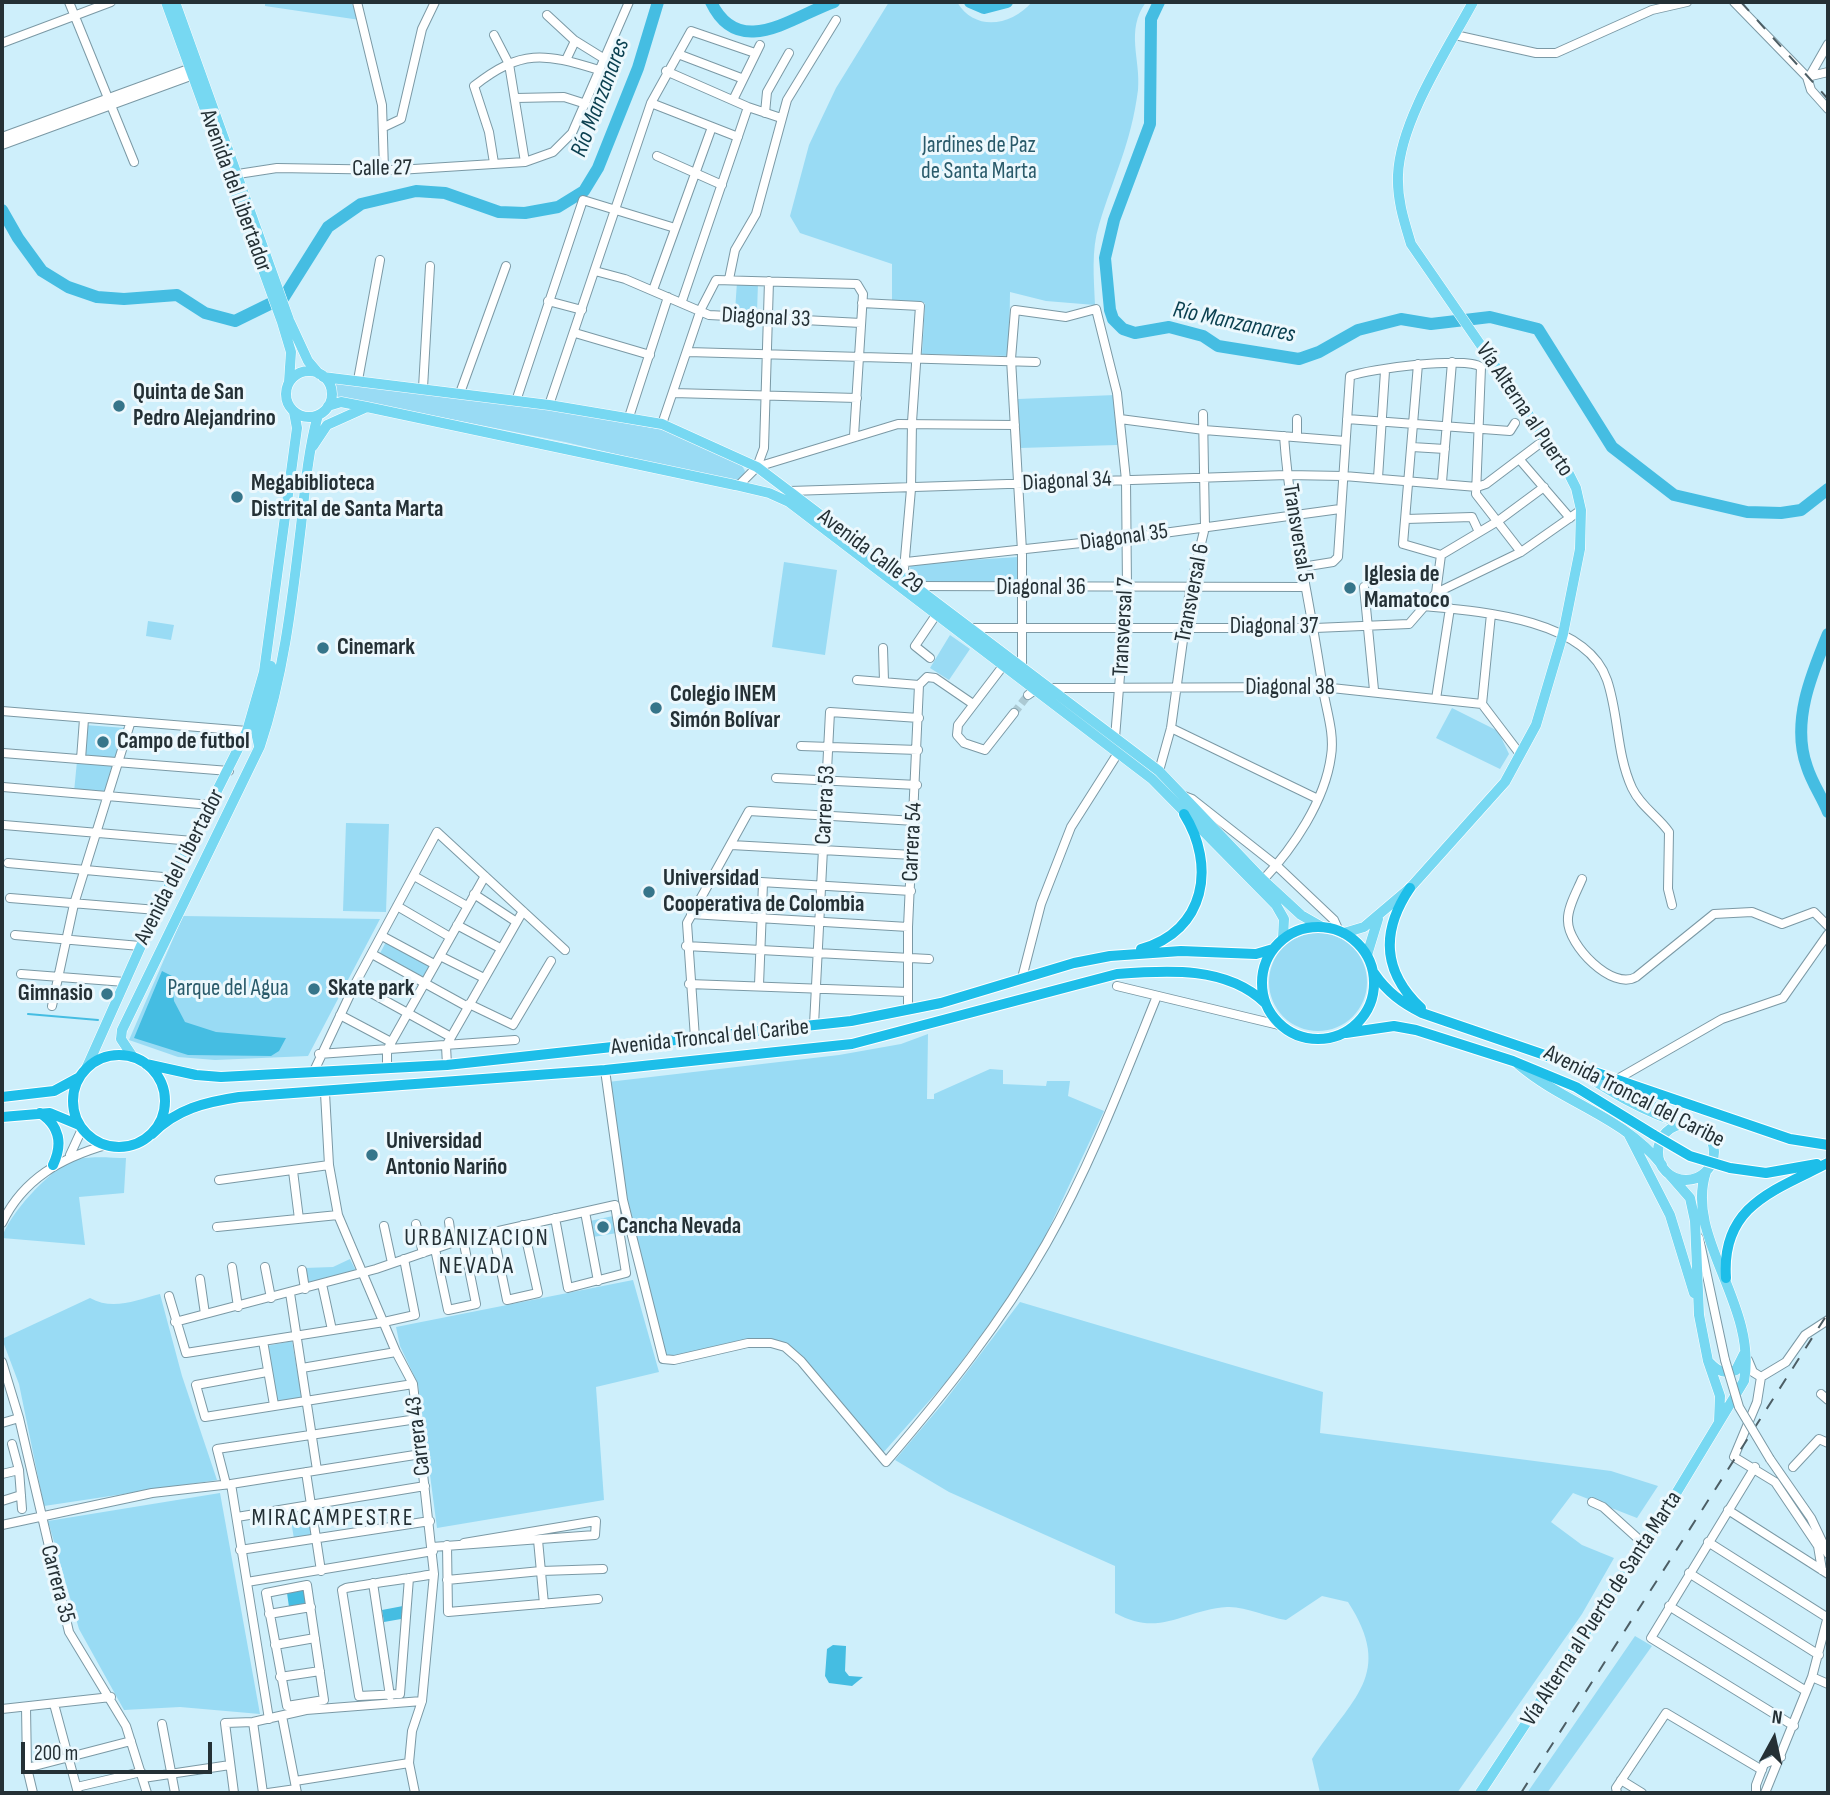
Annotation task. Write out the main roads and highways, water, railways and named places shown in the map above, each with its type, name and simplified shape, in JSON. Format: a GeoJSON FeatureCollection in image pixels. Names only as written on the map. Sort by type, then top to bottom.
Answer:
{"type":"FeatureCollection","features":[{"type":"Feature","properties":{"kind":"highway"},"geometry":{"type":"LineString","coordinates":[[1110,956],[1152,946],[1171,934],[1187,918],[1198,898],[1203,877],[1203,854],[1196,833],[1184,814]]}},
{"type":"Feature","properties":{"kind":"highway"},"geometry":{"type":"LineString","coordinates":[[1410,888],[1394,918],[1389,953],[1395,975],[1407,995],[1424,1011],[1445,1021]]}},
{"type":"Feature","properties":{"kind":"highway"},"geometry":{"type":"LineString","coordinates":[[1322,927],[1342,932],[1367,955],[1374,973],[1374,992],[1368,1009],[1356,1024],[1329,1038],[1304,1037],[1283,1026],[1265,1003],[1261,981],[1273,949],[1283,938],[1295,931],[1322,927]]}},
{"type":"Feature","properties":{"kind":"highway","name":"Avenida Troncal del Caribe"},"geometry":{"type":"LineString","coordinates":[[146,1064],[196,1075],[221,1077],[447,1065],[814,1025],[908,1010],[1110,956],[1181,951],[1256,954],[1273,949]]}},
{"type":"Feature","properties":{"kind":"highway","name":"Avenida Troncal del Caribe"},"geometry":{"type":"LineString","coordinates":[[152,1134],[174,1115],[215,1101],[605,1070],[852,1044],[1117,974],[1152,971],[1206,975],[1250,988],[1265,1003]]}},
{"type":"Feature","properties":{"kind":"highway","name":"Avenida Troncal del Caribe"},"geometry":{"type":"LineString","coordinates":[[1374,973],[1385,989],[1401,1002],[1445,1021],[1574,1068],[1790,1139],[1828,1145]]}},
{"type":"Feature","properties":{"kind":"highway","name":"Avenida Troncal del Caribe"},"geometry":{"type":"LineString","coordinates":[[1340,1034],[1375,1027],[1416,1030],[1513,1060],[1576,1087],[1690,1156],[1730,1168],[1766,1173],[1828,1162]]}},
{"type":"Feature","properties":{"kind":"highway"},"geometry":{"type":"LineString","coordinates":[[2,1097],[54,1091],[74,1083],[83,1072],[108,1056],[133,1057],[146,1064],[159,1078],[165,1097],[162,1117],[152,1134],[127,1147],[106,1145],[59,1115],[40,1112],[2,1117]]}},
{"type":"Feature","properties":{"kind":"highway"},"geometry":{"type":"LineString","coordinates":[[81,1127],[73,1100],[83,1072]]}},
{"type":"Feature","properties":{"kind":"highway"},"geometry":{"type":"LineString","coordinates":[[40,1112],[49,1118],[59,1136],[60,1146],[53,1165]]}},
{"type":"Feature","properties":{"kind":"highway"},"geometry":{"type":"LineString","coordinates":[[1726,1278],[1728,1241],[1735,1224],[1749,1207],[1767,1194],[1828,1162]]}},
{"type":"Feature","properties":{"kind":"main road","name":"Avenida del Libertador"},"geometry":{"type":"LineString","coordinates":[[166,2],[238,174],[261,254]]}},
{"type":"Feature","properties":{"kind":"main road","name":"Avenida del Libertador"},"geometry":{"type":"LineString","coordinates":[[175,2],[195,70],[286,321],[308,361],[321,376]]}},
{"type":"Feature","properties":{"kind":"main road","name":"Vía Alterna al Puerto"},"geometry":{"type":"LineString","coordinates":[[1342,932],[1364,927],[1410,888],[1505,782],[1547,695],[1563,634],[1580,549],[1581,510],[1576,488],[1555,449],[1478,344],[1411,244],[1400,209],[1398,174],[1404,145],[1420,104],[1473,2]]}},
{"type":"Feature","properties":{"kind":"main road","name":"Avenida del Libertador"},"geometry":{"type":"LineString","coordinates":[[286,321],[291,352],[289,382]]}},
{"type":"Feature","properties":{"kind":"main road"},"geometry":{"type":"LineString","coordinates":[[306,372],[321,376],[331,390],[328,406],[318,415],[306,417],[295,412],[286,400],[289,382],[306,372]]}},
{"type":"Feature","properties":{"kind":"main road","name":"Avenida Calle 29"},"geometry":{"type":"LineString","coordinates":[[321,376],[629,417],[662,424],[757,467],[905,585],[936,615],[1003,666],[1031,692],[1152,779],[1276,905],[1284,919],[1283,938]]}},
{"type":"Feature","properties":{"kind":"main road","name":"Avenida Calle 29"},"geometry":{"type":"LineString","coordinates":[[328,406],[341,402],[368,407],[739,485],[789,502],[905,585],[938,603],[1159,771],[1263,880],[1301,915],[1322,927]]}},
{"type":"Feature","properties":{"kind":"main road"},"geometry":{"type":"LineString","coordinates":[[310,453],[327,425],[368,407]]}},
{"type":"Feature","properties":{"kind":"main road","name":"Avenida del Libertador"},"geometry":{"type":"LineString","coordinates":[[83,1072],[157,910],[247,732],[264,672],[269,641],[297,428],[295,412]]}},
{"type":"Feature","properties":{"kind":"main road","name":"Avenida del Libertador"},"geometry":{"type":"LineString","coordinates":[[133,1057],[121,1039],[122,1030],[173,919],[260,746],[282,673],[310,453],[318,415]]}},
{"type":"Feature","properties":{"kind":"main road"},"geometry":{"type":"LineString","coordinates":[[260,746],[256,732],[272,658],[269,641]]}},
{"type":"Feature","properties":{"kind":"main road"},"geometry":{"type":"LineString","coordinates":[[1367,955],[1379,916]]}},
{"type":"Feature","properties":{"kind":"main road"},"geometry":{"type":"LineString","coordinates":[[1513,1060],[1527,1072],[1590,1107],[1628,1133],[1669,1174],[1684,1180],[1706,1172],[1714,1157],[1712,1140],[1701,1128],[1672,1121],[1639,1108],[1574,1068]]}},
{"type":"Feature","properties":{"kind":"main road"},"geometry":{"type":"LineString","coordinates":[[1640,1089],[1646,1101],[1672,1121]]}},
{"type":"Feature","properties":{"kind":"main road"},"geometry":{"type":"LineString","coordinates":[[1662,1165],[1659,1147],[1662,1139],[1675,1126],[1684,1124]]}},
{"type":"Feature","properties":{"kind":"main road"},"geometry":{"type":"LineString","coordinates":[[1628,1133],[1670,1215],[1698,1303]]}},
{"type":"Feature","properties":{"kind":"main road","name":"Vía Alterna al Puerto de Santa Marta"},"geometry":{"type":"LineString","coordinates":[[1706,1172],[1700,1199],[1698,1303],[1708,1361],[1720,1396],[1719,1423]]}},
{"type":"Feature","properties":{"kind":"main road","name":"Vía Alterna al Puerto de Santa Marta"},"geometry":{"type":"LineString","coordinates":[[1480,1793],[1504,1761],[1644,1544],[1744,1381],[1748,1360],[1746,1340],[1726,1278],[1690,1198],[1669,1174]]}},
{"type":"Feature","properties":{"kind":"main road"},"geometry":{"type":"LineString","coordinates":[[1708,1361],[1723,1372],[1737,1370],[1744,1358],[1746,1340]]}},
{"type":"Feature","properties":{"kind":"waterway","name":"Río Manzanares"},"geometry":{"type":"LineString","coordinates":[[2,210],[42,271],[68,287],[97,297],[124,299],[177,295],[205,313],[235,321],[284,297],[328,227],[361,204],[416,191],[445,193],[499,212],[525,213],[558,207],[584,191],[598,168],[638,68],[658,2]]}},
{"type":"Feature","properties":{"kind":"waterway","name":"Río Manzanares"},"geometry":{"type":"LineString","coordinates":[[711,2],[723,20],[736,29],[751,32],[784,24],[834,2]]}},
{"type":"Feature","properties":{"kind":"waterway","name":"Río Manzanares"},"geometry":{"type":"LineString","coordinates":[[970,2],[984,8],[1007,2]]}},
{"type":"Feature","properties":{"kind":"waterway","name":"Río Manzanares"},"geometry":{"type":"LineString","coordinates":[[1159,2],[1151,19],[1150,124],[1114,220],[1105,258],[1110,310],[1113,319],[1123,329],[1135,333],[1169,327],[1203,336],[1218,346],[1299,359],[1319,352],[1358,330],[1401,319],[1431,324],[1490,317],[1538,329],[1612,447],[1674,495],[1747,512],[1781,513],[1801,510],[1828,489]]}},
{"type":"Feature","properties":{"kind":"waterway","name":"Río Manzanares"},"geometry":{"type":"LineString","coordinates":[[1828,634],[1805,699],[1801,733],[1807,767],[1828,812]]}},
{"type":"Feature","properties":{"kind":"waterway"},"geometry":{"type":"LineString","coordinates":[[28,1014],[98,1020]]}},
{"type":"Feature","properties":{"kind":"tunnel"},"geometry":{"type":"LineString","coordinates":[[1014,713],[1028,695]]}},
{"type":"Feature","properties":{"kind":"railway"},"geometry":{"type":"LineString","coordinates":[[1741,2],[1828,99]]}},
{"type":"Feature","properties":{"kind":"railway"},"geometry":{"type":"LineString","coordinates":[[1521,1793],[1828,1313]]}},
{"type":"Feature","properties":{"kind":"place","name":"Quinta de San Pedro Alejandrino"},"geometry":{"type":"Point","coordinates":[119,406]}},
{"type":"Feature","properties":{"kind":"place","name":"Megabiblioteca Distrital de Santa Marta"},"geometry":{"type":"Point","coordinates":[237,497]}},
{"type":"Feature","properties":{"kind":"place","name":"Iglesia de Mamatoco"},"geometry":{"type":"Point","coordinates":[1350,588]}},
{"type":"Feature","properties":{"kind":"place","name":"Cinemark"},"geometry":{"type":"Point","coordinates":[323,648]}},
{"type":"Feature","properties":{"kind":"place","name":"Colegio INEM Simón Bolívar"},"geometry":{"type":"Point","coordinates":[656,708]}},
{"type":"Feature","properties":{"kind":"place","name":"Campo de futbol"},"geometry":{"type":"Point","coordinates":[103,742]}},
{"type":"Feature","properties":{"kind":"place","name":"Universidad Cooperativa de Colombia"},"geometry":{"type":"Point","coordinates":[649,892]}},
{"type":"Feature","properties":{"kind":"place","name":"Skate park"},"geometry":{"type":"Point","coordinates":[314,989]}},
{"type":"Feature","properties":{"kind":"place","name":"Gimnasio"},"geometry":{"type":"Point","coordinates":[107,994]}},
{"type":"Feature","properties":{"kind":"place","name":"Universidad Antonio Nariño"},"geometry":{"type":"Point","coordinates":[372,1155]}},
{"type":"Feature","properties":{"kind":"place","name":"Cancha Nevada"},"geometry":{"type":"Point","coordinates":[603,1227]}},
{"type":"Feature","properties":{"kind":"district","name":"URBANIZACION NEVADA"},"geometry":{"type":"Point","coordinates":[477,1253]}},
{"type":"Feature","properties":{"kind":"district","name":"MIRACAMPESTRE"},"geometry":{"type":"Point","coordinates":[333,1519]}},
{"type":"Feature","properties":{"kind":"park label","name":"Jardines de Paz de Santa Marta"},"geometry":{"type":"Point","coordinates":[979,159]}},
{"type":"Feature","properties":{"kind":"park label","name":"Parque del Agua"},"geometry":{"type":"Point","coordinates":[228,989]}}]}
